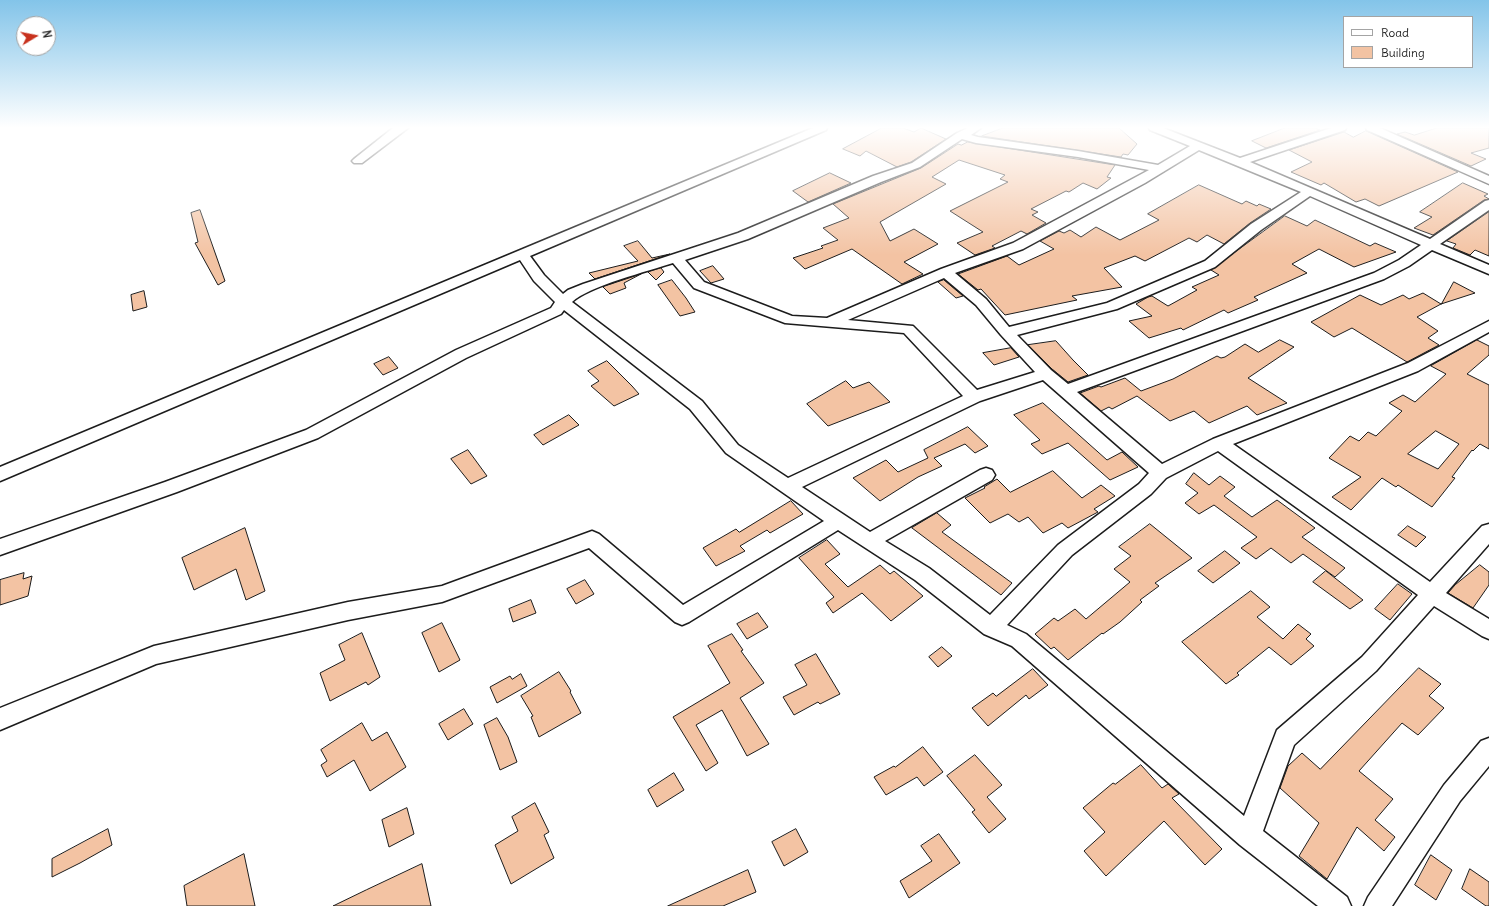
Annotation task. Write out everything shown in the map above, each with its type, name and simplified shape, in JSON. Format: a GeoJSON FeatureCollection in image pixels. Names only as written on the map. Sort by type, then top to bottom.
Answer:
{"type":"FeatureCollection","features":[{"type":"Feature","properties":{"kind":"street"},"geometry":{"type":"LineString","coordinates":[[0,474],[721,170]]}},
{"type":"Feature","properties":{"kind":"street"},"geometry":{"type":"LineString","coordinates":[[0,547],[171,487],[312,434],[460,354],[556,311],[573,293],[742,236],[877,179],[902,170]]}},
{"type":"Feature","properties":{"kind":"street"},"geometry":{"type":"LineString","coordinates":[[828,322],[875,304],[946,272],[1018,246],[1158,170]]}},
{"type":"Feature","properties":{"kind":"street"},"geometry":{"type":"LineString","coordinates":[[1260,170],[1489,270]]}},
{"type":"Feature","properties":{"kind":"street"},"geometry":{"type":"LineString","coordinates":[[1467,170],[1489,180]]}},
{"type":"Feature","properties":{"kind":"street"},"geometry":{"type":"LineString","coordinates":[[1006,332],[1032,327],[1112,306],[1210,264],[1250,232],[1310,191]]}},
{"type":"Feature","properties":{"kind":"street"},"geometry":{"type":"LineString","coordinates":[[1065,391],[1379,276],[1404,263],[1432,245],[1489,204]]}},
{"type":"Feature","properties":{"kind":"street"},"geometry":{"type":"LineString","coordinates":[[522,254],[539,278],[563,302],[696,405],[732,449],[838,521],[922,574],[991,628],[1019,640],[1249,836],[1338,906]]}},
{"type":"Feature","properties":{"kind":"street"},"geometry":{"type":"LineString","coordinates":[[676,258],[699,285],[790,320],[908,328],[974,397]]}},
{"type":"Feature","properties":{"kind":"street"},"geometry":{"type":"LineString","coordinates":[[946,272],[981,302],[1006,332],[1046,374],[1160,473]]}},
{"type":"Feature","properties":{"kind":"street"},"geometry":{"type":"LineString","coordinates":[[991,628],[1065,550],[1145,489],[1160,473],[1219,443],[1413,367],[1489,326]]}},
{"type":"Feature","properties":{"kind":"street"},"geometry":{"type":"LineString","coordinates":[[788,486],[974,397],[1046,374]]}},
{"type":"Feature","properties":{"kind":"street"},"geometry":{"type":"LineString","coordinates":[[1219,443],[1433,595],[1489,630]]}},
{"type":"Feature","properties":{"kind":"street"},"geometry":{"type":"LineString","coordinates":[[870,541],[986,475]]}},
{"type":"Feature","properties":{"kind":"street"},"geometry":{"type":"LineString","coordinates":[[0,718],[154,655],[348,611],[442,594],[592,539],[682,616],[838,521]]}},
{"type":"Feature","properties":{"kind":"street"},"geometry":{"type":"LineString","coordinates":[[1249,836],[1284,738],[1369,664],[1433,595],[1489,531]]}},
{"type":"Feature","properties":{"kind":"street"},"geometry":{"type":"LineString","coordinates":[[1377,906],[1452,793],[1489,749]]}},
{"type":"Feature","properties":{"kind":"building"},"geometry":{"type":"Polygon","coordinates":[[[915,170],[943,170],[932,177],[946,184],[880,222],[890,241],[914,229],[938,244],[904,262],[923,274],[902,284],[852,249],[805,269],[793,258],[823,248],[821,246],[838,240],[823,228],[849,218],[833,204],[915,170]]]}},
{"type":"Feature","properties":{"kind":"building"},"geometry":{"type":"Polygon","coordinates":[[[991,170],[1111,170],[1107,177],[1111,178],[1097,189],[1083,183],[1069,192],[1066,191],[1031,209],[1038,212],[1032,215],[1046,223],[1027,234],[1021,231],[992,246],[995,248],[975,255],[957,243],[983,232],[950,211],[1008,182],[1000,179],[1005,175],[991,170]]]}},
{"type":"Feature","properties":{"kind":"building"},"geometry":{"type":"Polygon","coordinates":[[[1295,170],[1454,170],[1458,172],[1379,206],[1365,199],[1356,202],[1324,183],[1321,185],[1291,172],[1295,170]]]}},
{"type":"Feature","properties":{"kind":"building"},"geometry":{"type":"Polygon","coordinates":[[[830,173],[851,183],[808,202],[793,191],[830,173]]]}},
{"type":"Feature","properties":{"kind":"building"},"geometry":{"type":"Polygon","coordinates":[[[1463,183],[1488,194],[1484,196],[1489,199],[1484,200],[1433,235],[1414,228],[1432,217],[1420,212],[1463,183]]]}},
{"type":"Feature","properties":{"kind":"building"},"geometry":{"type":"Polygon","coordinates":[[[1199,185],[1242,204],[1246,201],[1257,206],[1259,204],[1271,209],[1250,223],[1224,244],[1207,235],[1197,242],[1189,238],[1145,261],[1135,256],[1104,268],[1122,287],[1072,296],[1077,300],[1005,315],[981,289],[978,290],[958,274],[1007,256],[1019,265],[1054,249],[1040,241],[1059,231],[1064,233],[1070,230],[1081,237],[1096,227],[1120,240],[1159,220],[1148,214],[1199,185]]]}},
{"type":"Feature","properties":{"kind":"building"},"geometry":{"type":"Polygon","coordinates":[[[200,210],[225,281],[218,285],[195,243],[198,242],[191,213],[200,210]]]}},
{"type":"Feature","properties":{"kind":"building"},"geometry":{"type":"Polygon","coordinates":[[[1489,212],[1489,256],[1475,250],[1470,255],[1453,248],[1456,244],[1447,241],[1489,212]]]}},
{"type":"Feature","properties":{"kind":"building"},"geometry":{"type":"Polygon","coordinates":[[[1285,216],[1307,226],[1315,220],[1370,246],[1375,243],[1396,252],[1354,267],[1319,249],[1292,264],[1307,273],[1254,297],[1258,300],[1228,313],[1224,310],[1183,330],[1181,328],[1149,338],[1129,321],[1152,316],[1136,304],[1148,297],[1152,296],[1168,306],[1197,290],[1192,287],[1219,275],[1211,270],[1285,216]]]}},
{"type":"Feature","properties":{"kind":"building"},"geometry":{"type":"Polygon","coordinates":[[[638,241],[652,258],[670,254],[595,279],[589,273],[638,261],[624,246],[638,241]]]}},
{"type":"Feature","properties":{"kind":"building"},"geometry":{"type":"Polygon","coordinates":[[[713,266],[724,279],[711,283],[700,271],[713,266]]]}},
{"type":"Feature","properties":{"kind":"building"},"geometry":{"type":"Polygon","coordinates":[[[661,268],[664,272],[656,280],[648,272],[661,268]]]}},
{"type":"Feature","properties":{"kind":"building"},"geometry":{"type":"Polygon","coordinates":[[[641,274],[624,283],[626,288],[610,294],[603,287],[641,274]]]}},
{"type":"Feature","properties":{"kind":"building"},"geometry":{"type":"Polygon","coordinates":[[[672,280],[695,312],[680,316],[658,285],[672,280]]]}},
{"type":"Feature","properties":{"kind":"building"},"geometry":{"type":"Polygon","coordinates":[[[944,280],[963,296],[956,298],[938,282],[944,280]]]}},
{"type":"Feature","properties":{"kind":"building"},"geometry":{"type":"Polygon","coordinates":[[[1454,282],[1475,293],[1441,304],[1454,282]]]}},
{"type":"Feature","properties":{"kind":"building"},"geometry":{"type":"Polygon","coordinates":[[[144,291],[147,307],[133,311],[131,295],[144,291]]]}},
{"type":"Feature","properties":{"kind":"building"},"geometry":{"type":"Polygon","coordinates":[[[1423,293],[1441,304],[1417,317],[1438,331],[1428,338],[1439,345],[1407,362],[1352,328],[1334,337],[1311,322],[1360,295],[1381,305],[1403,295],[1409,299],[1423,293]]]}},
{"type":"Feature","properties":{"kind":"building"},"geometry":{"type":"Polygon","coordinates":[[[1280,340],[1294,347],[1248,378],[1287,403],[1257,415],[1247,406],[1209,423],[1194,411],[1170,421],[1137,396],[1112,409],[1109,407],[1101,411],[1080,393],[1125,378],[1141,391],[1173,379],[1217,356],[1221,358],[1225,357],[1245,344],[1258,352],[1280,340]]]}},
{"type":"Feature","properties":{"kind":"building"},"geometry":{"type":"Polygon","coordinates":[[[1477,340],[1489,346],[1489,355],[1467,374],[1489,385],[1489,449],[1480,444],[1473,451],[1472,450],[1452,477],[1455,478],[1432,507],[1398,485],[1396,487],[1382,478],[1351,510],[1332,497],[1361,477],[1329,458],[1350,436],[1359,441],[1368,432],[1376,436],[1402,411],[1389,403],[1403,395],[1415,402],[1446,374],[1431,366],[1477,340]],[[1436,431],[1408,454],[1438,469],[1459,444],[1436,431]]]}},
{"type":"Feature","properties":{"kind":"building"},"geometry":{"type":"Polygon","coordinates":[[[1056,341],[1088,375],[1068,382],[1052,369],[1028,345],[1056,341]]]}},
{"type":"Feature","properties":{"kind":"building"},"geometry":{"type":"Polygon","coordinates":[[[1011,348],[1019,357],[994,365],[983,353],[1011,348]]]}},
{"type":"Feature","properties":{"kind":"building"},"geometry":{"type":"Polygon","coordinates":[[[389,357],[398,368],[383,375],[374,364],[389,357]]]}},
{"type":"Feature","properties":{"kind":"building"},"geometry":{"type":"Polygon","coordinates":[[[607,361],[639,394],[614,406],[591,386],[599,381],[588,371],[607,361]]]}},
{"type":"Feature","properties":{"kind":"building"},"geometry":{"type":"Polygon","coordinates":[[[846,381],[853,388],[869,382],[890,402],[828,426],[807,404],[846,381]]]}},
{"type":"Feature","properties":{"kind":"building"},"geometry":{"type":"Polygon","coordinates":[[[1043,403],[1107,460],[1122,452],[1138,467],[1110,480],[1068,443],[1042,454],[1031,444],[1040,440],[1014,415],[1043,403]]]}},
{"type":"Feature","properties":{"kind":"building"},"geometry":{"type":"Polygon","coordinates":[[[569,415],[579,425],[543,445],[534,435],[569,415]]]}},
{"type":"Feature","properties":{"kind":"building"},"geometry":{"type":"Polygon","coordinates":[[[968,427],[988,446],[975,453],[965,444],[934,458],[942,466],[918,477],[880,501],[853,478],[886,460],[898,472],[928,458],[924,450],[968,427]]]}},
{"type":"Feature","properties":{"kind":"building"},"geometry":{"type":"Polygon","coordinates":[[[468,450],[487,476],[471,484],[451,459],[468,450]]]}},
{"type":"Feature","properties":{"kind":"building"},"geometry":{"type":"Polygon","coordinates":[[[1053,471],[1082,498],[1101,485],[1115,496],[1094,509],[1098,512],[1068,528],[1062,523],[1043,533],[1028,517],[1019,522],[1008,514],[990,523],[965,498],[985,488],[984,487],[997,479],[1010,492],[1053,471]]]}},
{"type":"Feature","properties":{"kind":"building"},"geometry":{"type":"Polygon","coordinates":[[[1194,473],[1209,485],[1220,476],[1235,487],[1224,496],[1252,517],[1277,500],[1315,528],[1302,537],[1345,568],[1335,577],[1303,554],[1291,563],[1271,548],[1256,559],[1241,548],[1257,537],[1214,505],[1199,514],[1185,503],[1198,493],[1186,484],[1194,473]]]}},
{"type":"Feature","properties":{"kind":"building"},"geometry":{"type":"Polygon","coordinates":[[[791,501],[803,514],[770,533],[767,530],[740,546],[745,551],[716,566],[703,548],[736,529],[739,532],[791,501]]]}},
{"type":"Feature","properties":{"kind":"building"},"geometry":{"type":"Polygon","coordinates":[[[937,513],[951,525],[942,532],[1012,583],[1001,595],[912,528],[937,513]]]}},
{"type":"Feature","properties":{"kind":"building"},"geometry":{"type":"Polygon","coordinates":[[[1150,524],[1192,558],[1155,583],[1159,586],[1140,600],[1142,602],[1120,622],[1103,634],[1102,633],[1068,660],[1054,647],[1051,649],[1035,634],[1054,618],[1058,621],[1075,609],[1086,619],[1130,582],[1114,569],[1131,556],[1119,547],[1150,524]]]}},
{"type":"Feature","properties":{"kind":"building"},"geometry":{"type":"Polygon","coordinates":[[[1408,526],[1426,537],[1416,547],[1398,535],[1408,526]]]}},
{"type":"Feature","properties":{"kind":"building"},"geometry":{"type":"Polygon","coordinates":[[[245,528],[265,591],[246,600],[236,569],[194,590],[182,558],[245,528]]]}},
{"type":"Feature","properties":{"kind":"building"},"geometry":{"type":"Polygon","coordinates":[[[827,540],[840,554],[825,564],[848,587],[880,565],[890,574],[894,571],[923,596],[891,621],[862,593],[833,613],[826,603],[834,597],[799,558],[827,540]]]}},
{"type":"Feature","properties":{"kind":"building"},"geometry":{"type":"Polygon","coordinates":[[[1225,551],[1240,563],[1213,583],[1198,571],[1225,551]]]}},
{"type":"Feature","properties":{"kind":"building"},"geometry":{"type":"Polygon","coordinates":[[[1480,565],[1489,572],[1489,585],[1473,608],[1448,593],[1455,585],[1480,565]]]}},
{"type":"Feature","properties":{"kind":"building"},"geometry":{"type":"Polygon","coordinates":[[[1326,571],[1363,600],[1350,609],[1313,582],[1326,571]]]}},
{"type":"Feature","properties":{"kind":"building"},"geometry":{"type":"Polygon","coordinates":[[[24,573],[23,579],[32,576],[28,596],[0,605],[0,580],[24,573]]]}},
{"type":"Feature","properties":{"kind":"building"},"geometry":{"type":"Polygon","coordinates":[[[585,580],[594,594],[576,604],[567,589],[585,580]]]}},
{"type":"Feature","properties":{"kind":"building"},"geometry":{"type":"Polygon","coordinates":[[[1398,584],[1412,594],[1390,620],[1375,609],[1398,584]]]}},
{"type":"Feature","properties":{"kind":"building"},"geometry":{"type":"Polygon","coordinates":[[[1251,591],[1270,607],[1257,617],[1283,639],[1298,624],[1311,634],[1306,639],[1314,646],[1291,665],[1269,647],[1237,673],[1239,675],[1226,684],[1182,642],[1251,591]]]}},
{"type":"Feature","properties":{"kind":"building"},"geometry":{"type":"Polygon","coordinates":[[[531,600],[536,613],[513,622],[509,609],[531,600]]]}},
{"type":"Feature","properties":{"kind":"building"},"geometry":{"type":"Polygon","coordinates":[[[758,613],[768,627],[747,639],[737,624],[758,613]]]}},
{"type":"Feature","properties":{"kind":"building"},"geometry":{"type":"Polygon","coordinates":[[[442,623],[460,660],[439,672],[422,633],[442,623]]]}},
{"type":"Feature","properties":{"kind":"building"},"geometry":{"type":"Polygon","coordinates":[[[362,633],[380,677],[368,685],[366,682],[330,701],[320,673],[345,660],[339,645],[362,633]]]}},
{"type":"Feature","properties":{"kind":"building"},"geometry":{"type":"Polygon","coordinates":[[[732,634],[743,650],[741,651],[764,683],[740,698],[769,744],[747,756],[722,710],[696,725],[718,763],[706,771],[673,717],[730,683],[708,646],[732,634]]]}},
{"type":"Feature","properties":{"kind":"building"},"geometry":{"type":"Polygon","coordinates":[[[942,647],[952,656],[938,667],[929,657],[942,647]]]}},
{"type":"Feature","properties":{"kind":"building"},"geometry":{"type":"Polygon","coordinates":[[[816,654],[840,694],[820,704],[818,702],[794,715],[783,697],[807,685],[795,665],[816,654]]]}},
{"type":"Feature","properties":{"kind":"building"},"geometry":{"type":"Polygon","coordinates":[[[1419,668],[1441,684],[1429,696],[1444,708],[1418,735],[1402,723],[1359,771],[1393,799],[1375,820],[1395,837],[1384,851],[1357,827],[1327,879],[1299,856],[1319,823],[1280,788],[1288,766],[1302,753],[1320,769],[1419,668]]]}},
{"type":"Feature","properties":{"kind":"building"},"geometry":{"type":"Polygon","coordinates":[[[1033,669],[1048,685],[1029,699],[1026,695],[988,726],[972,708],[993,693],[996,696],[1033,669]]]}},
{"type":"Feature","properties":{"kind":"building"},"geometry":{"type":"Polygon","coordinates":[[[559,672],[571,691],[570,692],[581,713],[539,737],[531,717],[533,716],[521,696],[559,672]]]}},
{"type":"Feature","properties":{"kind":"building"},"geometry":{"type":"Polygon","coordinates":[[[521,674],[527,686],[497,703],[490,687],[510,676],[512,679],[521,674]]]}},
{"type":"Feature","properties":{"kind":"building"},"geometry":{"type":"Polygon","coordinates":[[[464,709],[473,724],[448,740],[439,724],[464,709]]]}},
{"type":"Feature","properties":{"kind":"building"},"geometry":{"type":"Polygon","coordinates":[[[497,718],[508,737],[517,762],[500,770],[484,725],[497,718]]]}},
{"type":"Feature","properties":{"kind":"building"},"geometry":{"type":"Polygon","coordinates":[[[362,723],[372,741],[387,732],[406,767],[370,791],[354,760],[327,777],[321,765],[327,761],[321,750],[362,723]]]}},
{"type":"Feature","properties":{"kind":"building"},"geometry":{"type":"Polygon","coordinates":[[[923,747],[943,772],[924,786],[917,777],[886,795],[874,777],[894,766],[895,767],[923,747]]]}},
{"type":"Feature","properties":{"kind":"building"},"geometry":{"type":"Polygon","coordinates":[[[975,755],[1002,785],[987,797],[1006,819],[989,833],[972,812],[975,810],[947,776],[975,755]]]}},
{"type":"Feature","properties":{"kind":"building"},"geometry":{"type":"Polygon","coordinates":[[[1141,765],[1162,788],[1168,784],[1179,794],[1172,798],[1222,849],[1205,865],[1164,821],[1106,876],[1084,851],[1105,832],[1083,808],[1113,783],[1115,784],[1141,765]]]}},
{"type":"Feature","properties":{"kind":"building"},"geometry":{"type":"Polygon","coordinates":[[[674,773],[684,790],[657,807],[648,790],[674,773]]]}},
{"type":"Feature","properties":{"kind":"building"},"geometry":{"type":"Polygon","coordinates":[[[535,803],[549,832],[544,835],[554,858],[511,884],[495,845],[518,831],[512,817],[535,803]]]}},
{"type":"Feature","properties":{"kind":"building"},"geometry":{"type":"Polygon","coordinates":[[[407,808],[414,834],[389,847],[382,820],[407,808]]]}},
{"type":"Feature","properties":{"kind":"building"},"geometry":{"type":"Polygon","coordinates":[[[108,829],[112,845],[52,877],[52,859],[108,829]]]}},
{"type":"Feature","properties":{"kind":"building"},"geometry":{"type":"Polygon","coordinates":[[[796,829],[808,852],[784,866],[772,842],[796,829]]]}},
{"type":"Feature","properties":{"kind":"building"},"geometry":{"type":"Polygon","coordinates":[[[939,834],[960,863],[909,898],[900,881],[932,861],[921,846],[939,834]]]}},
{"type":"Feature","properties":{"kind":"building"},"geometry":{"type":"Polygon","coordinates":[[[244,854],[255,906],[187,906],[184,886],[244,854]]]}},
{"type":"Feature","properties":{"kind":"building"},"geometry":{"type":"Polygon","coordinates":[[[1431,855],[1452,870],[1436,900],[1415,885],[1431,855]]]}},
{"type":"Feature","properties":{"kind":"building"},"geometry":{"type":"Polygon","coordinates":[[[422,864],[431,906],[333,906],[366,890],[422,864]]]}},
{"type":"Feature","properties":{"kind":"building"},"geometry":{"type":"Polygon","coordinates":[[[1470,869],[1489,882],[1489,906],[1486,906],[1462,889],[1470,869]]]}},
{"type":"Feature","properties":{"kind":"building"},"geometry":{"type":"Polygon","coordinates":[[[748,870],[756,892],[723,906],[668,906],[748,870]]]}}]}
